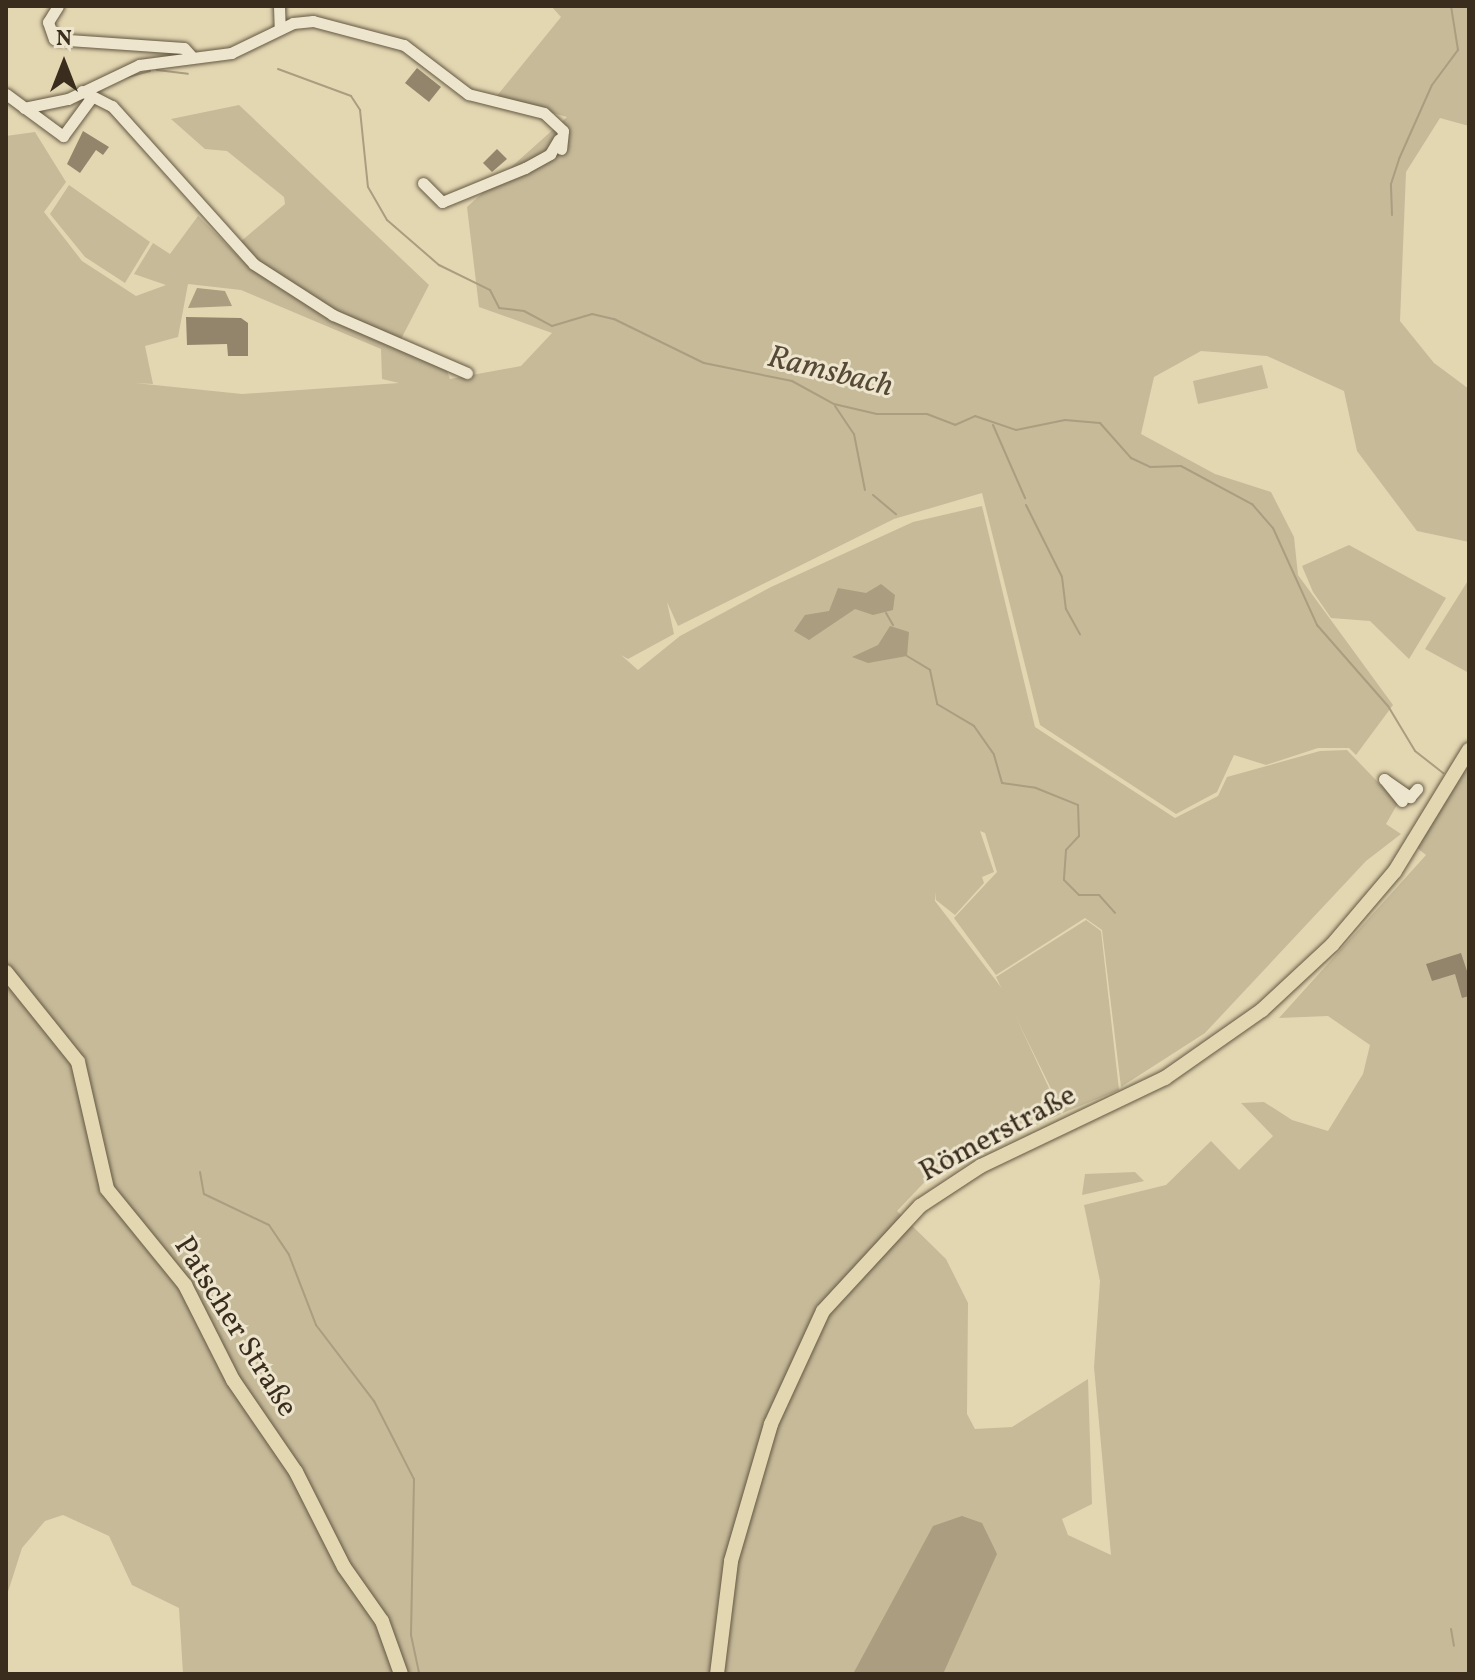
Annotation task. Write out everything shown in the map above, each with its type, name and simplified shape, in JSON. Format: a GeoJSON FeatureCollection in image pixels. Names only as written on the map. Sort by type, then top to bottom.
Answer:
{"type":"FeatureCollection","features":[{"type":"Feature","properties":{"kind":"main road","name":"Römerstraße"},"geometry":{"type":"LineString","coordinates":[[717,1674],[731,1561],[771,1424],[823,1311],[920,1206],[981,1166],[1165,1078],[1262,1010],[1332,945],[1395,871],[1469,750]]}},
{"type":"Feature","properties":{"kind":"main road","name":"Patscher Straße"},"geometry":{"type":"LineString","coordinates":[[6,972],[78,1062],[107,1189],[179,1274],[229,1373],[296,1472],[344,1567],[382,1621],[401,1674]]}},
{"type":"Feature","properties":{"kind":"street"},"geometry":{"type":"LineString","coordinates":[[58,6],[48,22],[54,39],[184,48],[193,58]]}},
{"type":"Feature","properties":{"kind":"street"},"geometry":{"type":"LineString","coordinates":[[279,6],[280,29]]}},
{"type":"Feature","properties":{"kind":"street"},"geometry":{"type":"LineString","coordinates":[[24,108],[42,108],[87,94],[126,69],[231,53],[280,29],[313,21],[398,43],[468,94],[544,113],[563,131]]}},
{"type":"Feature","properties":{"kind":"street"},"geometry":{"type":"LineString","coordinates":[[6,94],[63,136],[87,94]]}},
{"type":"Feature","properties":{"kind":"street"},"geometry":{"type":"LineString","coordinates":[[87,94],[112,106],[254,264],[333,315],[467,373]]}},
{"type":"Feature","properties":{"kind":"street"},"geometry":{"type":"LineString","coordinates":[[561,149],[563,131]]}},
{"type":"Feature","properties":{"kind":"street"},"geometry":{"type":"LineString","coordinates":[[423,183],[442,202],[545,157],[563,131]]}},
{"type":"Feature","properties":{"kind":"street"},"geometry":{"type":"LineString","coordinates":[[1402,801],[1384,779],[1410,797],[1417,789]]}},
{"type":"Feature","properties":{"kind":"shaded area"},"geometry":{"type":"Polygon","coordinates":[[[551,6],[1469,6],[1469,126],[1440,118],[1406,172],[1400,321],[1434,363],[1469,389],[1469,542],[1417,531],[1357,451],[1344,391],[1267,356],[1201,351],[1154,377],[1141,434],[1215,474],[1271,492],[1294,537],[1298,575],[1393,705],[1356,755],[1349,748],[1318,748],[1266,765],[1234,755],[1217,792],[1176,814],[1040,725],[982,493],[894,519],[678,626],[667,602],[674,634],[628,659],[621,655],[638,670],[680,636],[771,587],[913,522],[982,506],[1035,727],[1175,818],[1218,796],[1227,777],[1320,751],[1347,750],[1398,803],[1386,824],[1401,834],[1366,861],[1205,1033],[1121,1087],[1102,930],[1085,918],[996,975],[954,918],[997,872],[985,833],[980,831],[994,872],[982,877],[984,883],[955,915],[936,900],[936,892],[935,901],[1004,991],[1061,1114],[938,1168],[897,1211],[946,1259],[968,1303],[967,1414],[975,1429],[1012,1427],[1088,1379],[1092,1504],[1062,1519],[1068,1535],[1111,1555],[1094,1367],[1100,1281],[1084,1205],[1166,1185],[1211,1141],[1239,1170],[1273,1136],[1241,1103],[1264,1102],[1292,1120],[1328,1131],[1363,1074],[1370,1045],[1328,1016],[1279,1018],[1426,855],[1416,847],[1469,760],[1469,1674],[183,1674],[179,1608],[132,1585],[109,1536],[63,1515],[45,1521],[22,1548],[6,1598],[6,136],[35,132],[66,182],[44,212],[82,261],[136,296],[166,285],[134,274],[153,243],[170,254],[198,216],[247,265],[313,306],[446,368],[450,379],[521,366],[552,333],[479,307],[467,207],[567,117],[496,97],[561,17],[551,6]],[[188,284],[178,337],[145,346],[153,384],[135,383],[242,394],[399,383],[382,379],[381,349],[241,290],[188,284]]]}},
{"type":"Feature","properties":{"kind":"shaded area"},"geometry":{"type":"Polygon","coordinates":[[[239,105],[429,285],[400,341],[352,322],[249,256],[239,243],[285,204],[284,197],[227,151],[205,149],[171,119],[239,105]]]}},
{"type":"Feature","properties":{"kind":"shaded area"},"geometry":{"type":"Polygon","coordinates":[[[69,185],[150,242],[125,283],[85,257],[50,214],[69,185]]]}},
{"type":"Feature","properties":{"kind":"shaded area"},"geometry":{"type":"Polygon","coordinates":[[[197,288],[225,291],[232,306],[188,308],[197,288]]]}},
{"type":"Feature","properties":{"kind":"shaded area"},"geometry":{"type":"Polygon","coordinates":[[[1262,365],[1268,388],[1198,404],[1193,381],[1262,365]]]}},
{"type":"Feature","properties":{"kind":"shaded area"},"geometry":{"type":"Polygon","coordinates":[[[1349,545],[1446,598],[1409,659],[1370,621],[1331,618],[1313,592],[1302,566],[1349,545]]]}},
{"type":"Feature","properties":{"kind":"shaded area"},"geometry":{"type":"Polygon","coordinates":[[[1469,579],[1469,673],[1425,649],[1469,579]]]}},
{"type":"Feature","properties":{"kind":"shaded area"},"geometry":{"type":"Polygon","coordinates":[[[881,584],[895,595],[893,610],[873,615],[855,609],[809,640],[794,631],[805,615],[829,611],[838,588],[866,593],[881,584]]]}},
{"type":"Feature","properties":{"kind":"shaded area"},"geometry":{"type":"Polygon","coordinates":[[[890,626],[909,632],[907,656],[868,663],[852,657],[878,645],[890,626]]]}},
{"type":"Feature","properties":{"kind":"shaded area"},"geometry":{"type":"Polygon","coordinates":[[[1086,920],[1101,931],[1119,1090],[1063,1113],[996,977],[1086,920]]]}},
{"type":"Feature","properties":{"kind":"shaded area"},"geometry":{"type":"Polygon","coordinates":[[[1135,1172],[1144,1181],[1082,1195],[1085,1174],[1135,1172]]]}},
{"type":"Feature","properties":{"kind":"shaded area"},"geometry":{"type":"Polygon","coordinates":[[[962,1516],[982,1523],[997,1554],[943,1674],[853,1674],[933,1526],[962,1516]]]}},
{"type":"Feature","properties":{"kind":"building"},"geometry":{"type":"Polygon","coordinates":[[[417,68],[441,87],[429,102],[405,83],[417,68]]]}},
{"type":"Feature","properties":{"kind":"building"},"geometry":{"type":"Polygon","coordinates":[[[83,131],[109,147],[103,155],[96,150],[80,173],[67,164],[83,131]]]}},
{"type":"Feature","properties":{"kind":"building"},"geometry":{"type":"Polygon","coordinates":[[[497,149],[507,159],[492,172],[483,163],[497,149]]]}},
{"type":"Feature","properties":{"kind":"building"},"geometry":{"type":"Polygon","coordinates":[[[186,317],[241,318],[248,323],[248,356],[228,356],[227,344],[187,345],[186,317]]]}},
{"type":"Feature","properties":{"kind":"building"},"geometry":{"type":"Polygon","coordinates":[[[1461,953],[1469,977],[1469,996],[1462,998],[1455,974],[1432,981],[1426,964],[1461,953]]]}},
{"type":"Feature","properties":{"kind":"waterway"},"geometry":{"type":"LineString","coordinates":[[1392,215],[1391,184],[1399,159],[1432,85],[1458,50],[1451,6]]}},
{"type":"Feature","properties":{"kind":"waterway","name":"Ramsbach"},"geometry":{"type":"LineString","coordinates":[[278,69],[351,96],[360,110],[368,187],[387,220],[439,265],[490,290],[499,308],[524,311],[552,326],[592,314],[614,319],[704,363],[792,381],[834,404],[877,414],[927,414],[955,425],[975,416],[1016,430],[1065,420],[1100,423],[1131,458],[1150,467],[1181,466],[1252,504],[1273,528],[1317,625],[1388,706],[1415,751],[1443,773]]}},
{"type":"Feature","properties":{"kind":"waterway","name":"Ramsbach"},"geometry":{"type":"LineString","coordinates":[[157,70],[188,74]]}},
{"type":"Feature","properties":{"kind":"waterway","name":"Ramsbach"},"geometry":{"type":"LineString","coordinates":[[124,78],[150,71]]}},
{"type":"Feature","properties":{"kind":"waterway"},"geometry":{"type":"LineString","coordinates":[[835,406],[854,434],[865,490]]}},
{"type":"Feature","properties":{"kind":"waterway"},"geometry":{"type":"LineString","coordinates":[[993,425],[1025,498]]}},
{"type":"Feature","properties":{"kind":"waterway"},"geometry":{"type":"LineString","coordinates":[[873,495],[896,514]]}},
{"type":"Feature","properties":{"kind":"waterway"},"geometry":{"type":"LineString","coordinates":[[1026,505],[1062,577],[1066,609],[1080,634]]}},
{"type":"Feature","properties":{"kind":"waterway"},"geometry":{"type":"LineString","coordinates":[[886,613],[893,625]]}},
{"type":"Feature","properties":{"kind":"waterway"},"geometry":{"type":"LineString","coordinates":[[907,656],[930,670],[937,704],[974,726],[994,755],[1002,783],[1036,788],[1078,805],[1079,836],[1066,850],[1064,880],[1079,895],[1099,895],[1115,913]]}},
{"type":"Feature","properties":{"kind":"waterway"},"geometry":{"type":"LineString","coordinates":[[200,1172],[204,1194],[269,1225],[289,1255],[316,1325],[374,1401],[414,1479],[411,1635],[419,1674]]}},
{"type":"Feature","properties":{"kind":"waterway"},"geometry":{"type":"LineString","coordinates":[[1451,1629],[1454,1646]]}}]}
